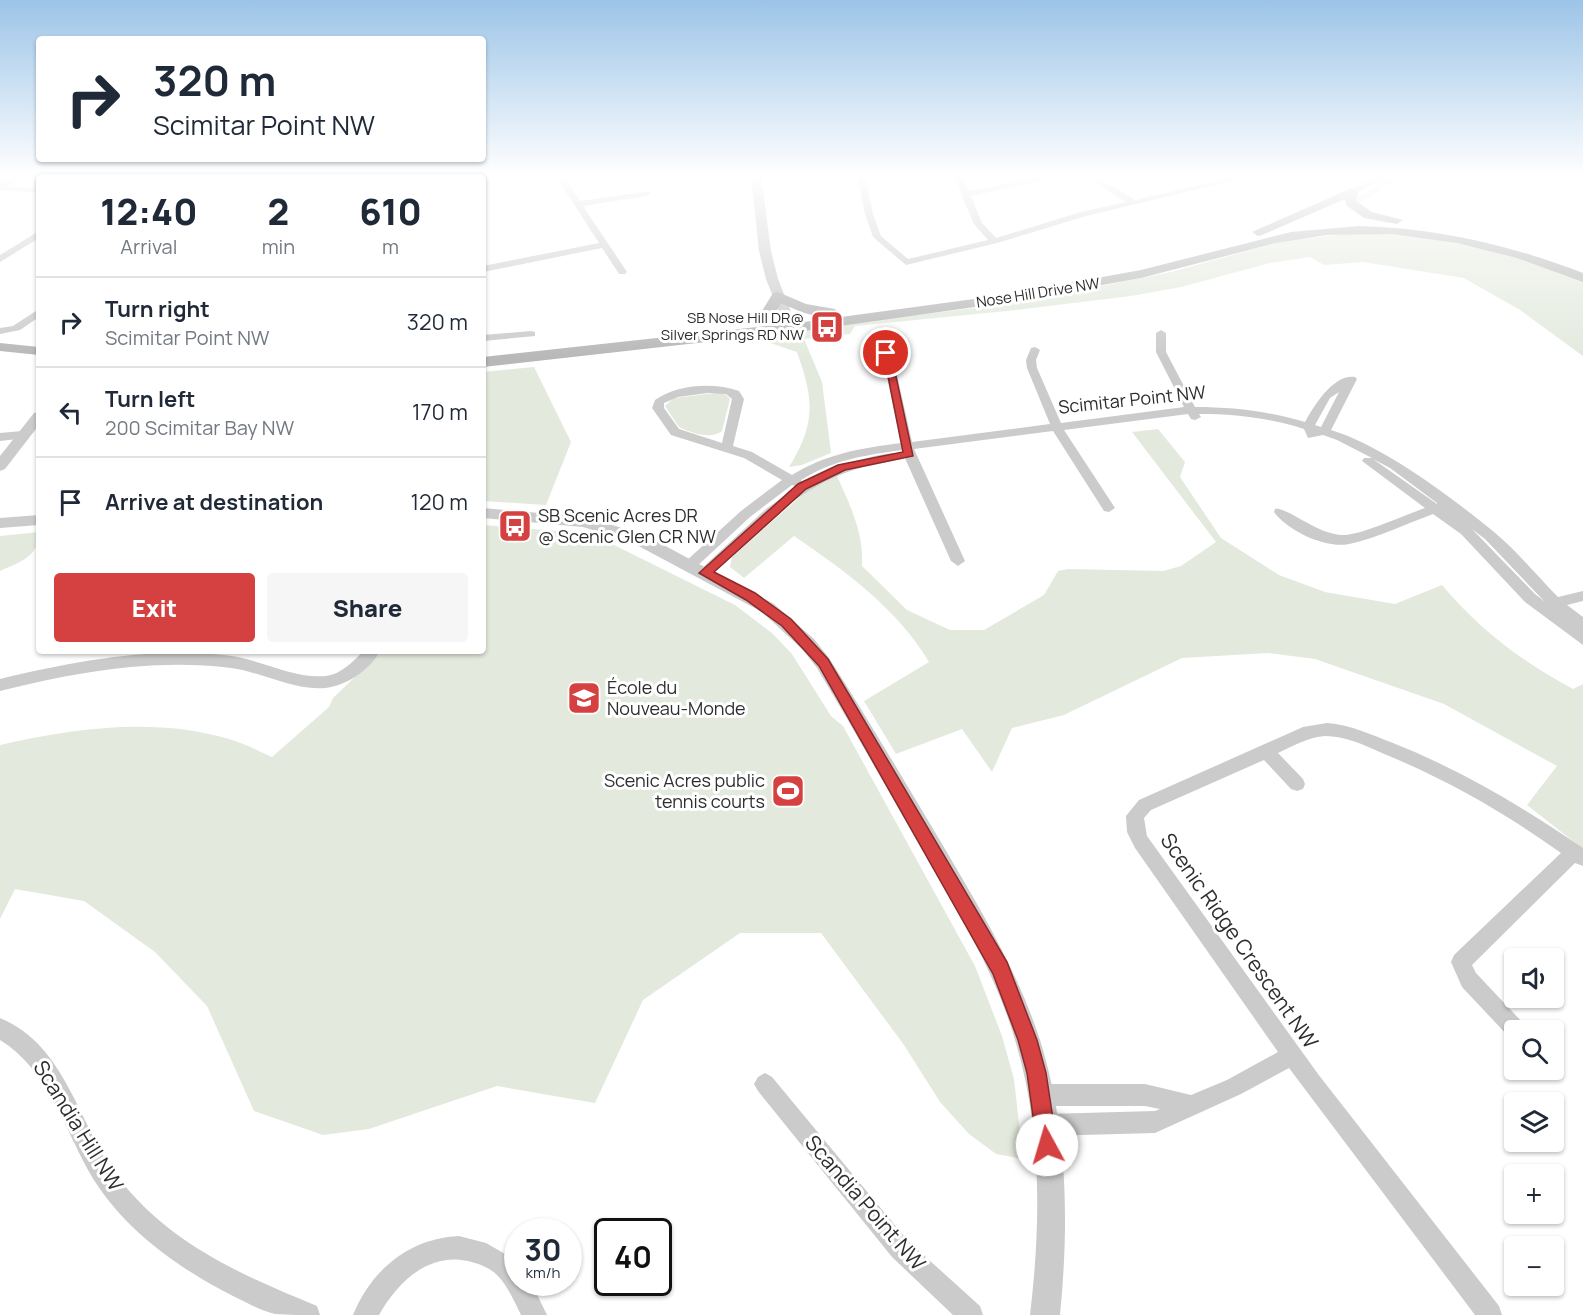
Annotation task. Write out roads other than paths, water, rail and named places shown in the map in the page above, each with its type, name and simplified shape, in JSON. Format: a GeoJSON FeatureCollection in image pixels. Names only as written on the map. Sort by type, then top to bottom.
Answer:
{"type":"FeatureCollection","features":[{"type":"Feature","properties":{"kind":"main road","name":"Nose Hill Drive NW"},"geometry":{"type":"LineString","coordinates":[[486,353],[754,321],[789,322],[830,312],[959,297],[1082,277],[1206,248],[1244,236]]}},
{"type":"Feature","properties":{"kind":"main road","name":"Nose Hill Drive NW"},"geometry":{"type":"LineString","coordinates":[[486,362],[789,322],[997,300],[1094,284],[1191,263],[1285,236]]}},
{"type":"Feature","properties":{"kind":"main road","name":"Nose Hill Drive NW"},"geometry":{"type":"LineString","coordinates":[[1443,236],[1542,261],[1583,278]]}},
{"type":"Feature","properties":{"kind":"main road","name":"Nose Hill Drive NW"},"geometry":{"type":"LineString","coordinates":[[1475,236],[1502,242],[1583,269]]}},
{"type":"Feature","properties":{"kind":"main road"},"geometry":{"type":"LineString","coordinates":[[754,321],[768,314],[778,296],[803,308],[830,312]]}},
{"type":"Feature","properties":{"kind":"main road"},"geometry":{"type":"LineString","coordinates":[[0,347],[36,351]]}},
{"type":"Feature","properties":{"kind":"main road"},"geometry":{"type":"LineString","coordinates":[[0,357],[36,360]]}},
{"type":"Feature","properties":{"kind":"street"},"geometry":{"type":"LineString","coordinates":[[0,259],[35,236]]}},
{"type":"Feature","properties":{"kind":"street"},"geometry":{"type":"LineString","coordinates":[[599,236],[622,272]]}},
{"type":"Feature","properties":{"kind":"street"},"geometry":{"type":"LineString","coordinates":[[763,236],[778,296],[789,322]]}},
{"type":"Feature","properties":{"kind":"street"},"geometry":{"type":"LineString","coordinates":[[877,236],[906,262],[1011,236]]}},
{"type":"Feature","properties":{"kind":"street"},"geometry":{"type":"LineString","coordinates":[[988,236],[993,242]]}},
{"type":"Feature","properties":{"kind":"street"},"geometry":{"type":"LineString","coordinates":[[27,242],[36,243]]}},
{"type":"Feature","properties":{"kind":"street"},"geometry":{"type":"LineString","coordinates":[[486,268],[605,245]]}},
{"type":"Feature","properties":{"kind":"street"},"geometry":{"type":"LineString","coordinates":[[0,331],[16,328],[36,314]]}},
{"type":"Feature","properties":{"kind":"street"},"geometry":{"type":"LineString","coordinates":[[882,330],[908,450],[958,561]]}},
{"type":"Feature","properties":{"kind":"street"},"geometry":{"type":"LineString","coordinates":[[1161,333],[1161,352],[1193,415]]}},
{"type":"Feature","properties":{"kind":"street"},"geometry":{"type":"LineString","coordinates":[[486,338],[531,334]]}},
{"type":"Feature","properties":{"kind":"street"},"geometry":{"type":"LineString","coordinates":[[1035,350],[1031,360],[1032,368],[1058,431],[1109,508]]}},
{"type":"Feature","properties":{"kind":"street"},"geometry":{"type":"LineString","coordinates":[[1311,430],[1326,396],[1351,379],[1325,431]]}},
{"type":"Feature","properties":{"kind":"street"},"geometry":{"type":"LineString","coordinates":[[728,447],[738,399],[735,393],[718,388],[673,394],[659,402],[658,408],[675,432],[728,447],[802,486]]}},
{"type":"Feature","properties":{"kind":"street","name":"Scimitar Point NW"},"geometry":{"type":"LineString","coordinates":[[698,569],[789,479],[817,464],[846,455],[908,450],[1193,415],[1325,431],[1382,458],[1442,506],[1583,639]]}},
{"type":"Feature","properties":{"kind":"street"},"geometry":{"type":"LineString","coordinates":[[0,466],[36,419]]}},
{"type":"Feature","properties":{"kind":"street","name":"Scimitar Point NW"},"geometry":{"type":"LineString","coordinates":[[1311,430],[1442,506]]}},
{"type":"Feature","properties":{"kind":"street"},"geometry":{"type":"LineString","coordinates":[[0,437],[22,435]]}},
{"type":"Feature","properties":{"kind":"street","name":"Scimitar Point NW"},"geometry":{"type":"LineString","coordinates":[[698,569],[802,486],[842,468],[908,450]]}},
{"type":"Feature","properties":{"kind":"street"},"geometry":{"type":"LineString","coordinates":[[1281,512],[1306,532],[1333,540],[1347,540],[1442,506]]}},
{"type":"Feature","properties":{"kind":"street"},"geometry":{"type":"LineString","coordinates":[[486,513],[598,525],[637,538],[768,608],[808,644],[824,663],[988,943],[1012,996],[1028,1040],[1046,1125],[1051,1207],[1045,1315]]}},
{"type":"Feature","properties":{"kind":"street"},"geometry":{"type":"LineString","coordinates":[[0,523],[36,520]]}},
{"type":"Feature","properties":{"kind":"street"},"geometry":{"type":"LineString","coordinates":[[1548,605],[1583,596]]}},
{"type":"Feature","properties":{"kind":"street","name":"Scimitar Point NW"},"geometry":{"type":"LineString","coordinates":[[1548,605],[1583,625]]}},
{"type":"Feature","properties":{"kind":"street"},"geometry":{"type":"LineString","coordinates":[[0,684],[94,657],[199,659],[244,664],[325,682],[350,673],[370,654]]}},
{"type":"Feature","properties":{"kind":"street","name":"Scenic Ridge Crescent NW"},"geometry":{"type":"LineString","coordinates":[[1490,1315],[1292,1055],[1141,842],[1135,823],[1138,810],[1145,805],[1316,730],[1347,733],[1436,768],[1491,796],[1578,855]]}},
{"type":"Feature","properties":{"kind":"street"},"geometry":{"type":"LineString","coordinates":[[1266,751],[1297,784]]}},
{"type":"Feature","properties":{"kind":"street"},"geometry":{"type":"LineString","coordinates":[[1506,1020],[1468,980],[1461,962],[1578,855]]}},
{"type":"Feature","properties":{"kind":"street","name":"Scandia Hill NW"},"geometry":{"type":"LineString","coordinates":[[0,1028],[14,1036],[40,1064],[110,1183],[137,1214],[172,1247],[213,1274],[265,1300],[308,1315]]}},
{"type":"Feature","properties":{"kind":"street"},"geometry":{"type":"LineString","coordinates":[[1046,1125],[1155,1122],[1189,1105],[1234,1088],[1292,1055]]}},
{"type":"Feature","properties":{"kind":"street","name":"Scandia Point NW"},"geometry":{"type":"LineString","coordinates":[[765,1084],[900,1249],[971,1315]]}},
{"type":"Feature","properties":{"kind":"street"},"geometry":{"type":"LineString","coordinates":[[1041,1095],[1145,1095],[1189,1105]]}},
{"type":"Feature","properties":{"kind":"street"},"geometry":{"type":"LineString","coordinates":[[364,1315],[381,1288],[404,1265],[427,1251],[458,1248],[491,1256],[506,1267],[535,1315]]}},
{"type":"Feature","properties":{"kind":"place","name":"SB Nose Hill DR@ Silver Springs RD NW"},"geometry":{"type":"Point","coordinates":[827,327]}},
{"type":"Feature","properties":{"kind":"place","name":"SB Scenic Acres DR @ Scenic Glen CR NW"},"geometry":{"type":"Point","coordinates":[515,526]}},
{"type":"Feature","properties":{"kind":"place","name":"École du Nouveau-Monde"},"geometry":{"type":"Point","coordinates":[584,698]}},
{"type":"Feature","properties":{"kind":"place","name":"Scenic Acres public tennis courts"},"geometry":{"type":"Point","coordinates":[788,791]}}]}
